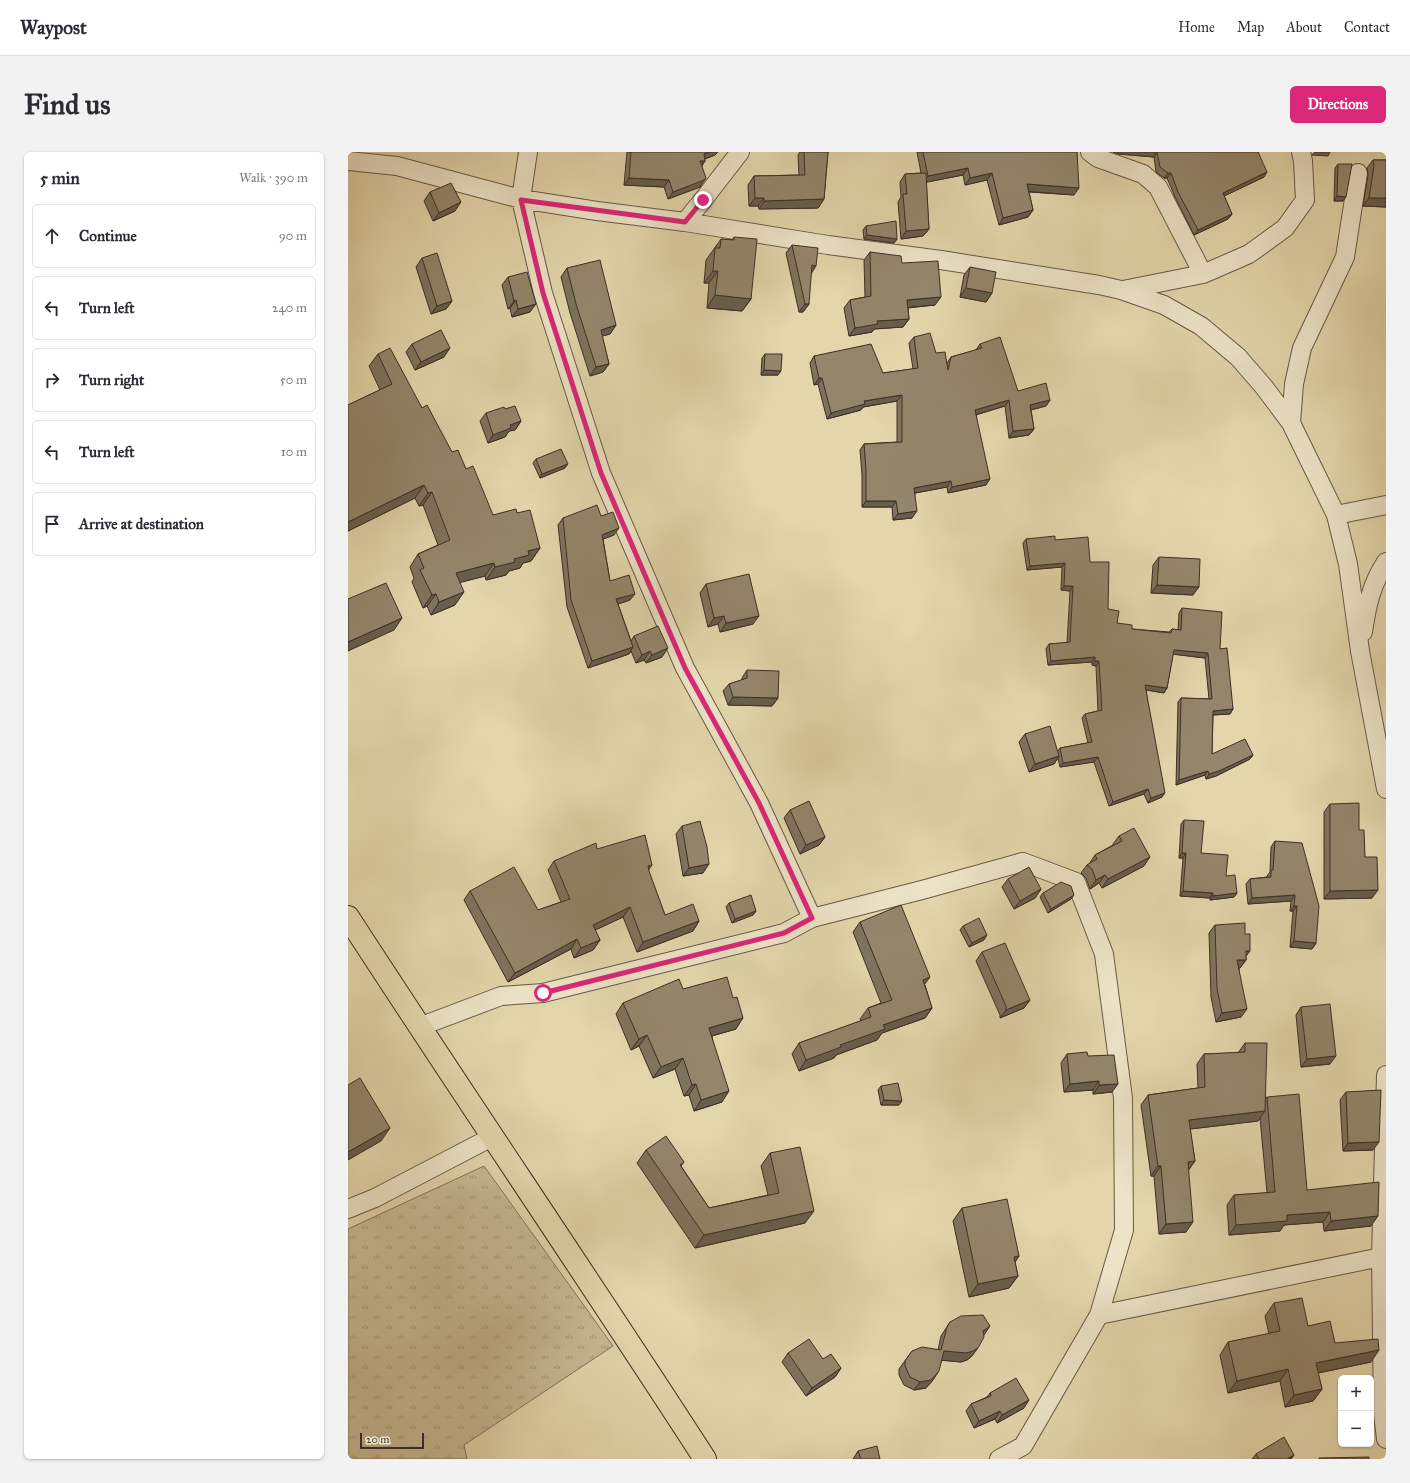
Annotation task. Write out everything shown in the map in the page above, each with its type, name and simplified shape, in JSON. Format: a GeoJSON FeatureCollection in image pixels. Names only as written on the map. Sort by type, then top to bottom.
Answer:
{"type":"FeatureCollection","features":[{"type":"Feature","properties":{"kind":"highway"},"geometry":{"type":"LineString","coordinates":[[348,917],[419,1027],[618,1324],[705,1459]]}},
{"type":"Feature","properties":{"kind":"street"},"geometry":{"type":"LineString","coordinates":[[528,152],[521,200],[543,293],[601,473],[685,668],[759,803],[812,918]]}},
{"type":"Feature","properties":{"kind":"street"},"geometry":{"type":"LineString","coordinates":[[685,222],[740,152]]}},
{"type":"Feature","properties":{"kind":"street"},"geometry":{"type":"LineString","coordinates":[[1090,152],[1098,158],[1143,174],[1158,187],[1203,274]]}},
{"type":"Feature","properties":{"kind":"street"},"geometry":{"type":"LineString","coordinates":[[1121,290],[1203,274],[1249,254],[1285,228],[1306,200],[1301,152]]}},
{"type":"Feature","properties":{"kind":"street"},"geometry":{"type":"LineString","coordinates":[[348,162],[397,166],[521,200],[685,222],[828,245],[941,260],[1099,285],[1121,290],[1164,305],[1201,326],[1238,357],[1264,387],[1291,423],[1336,515],[1348,564],[1360,651],[1386,789]]}},
{"type":"Feature","properties":{"kind":"street"},"geometry":{"type":"LineString","coordinates":[[1291,423],[1294,384],[1302,348],[1345,258],[1358,173]]}},
{"type":"Feature","properties":{"kind":"street"},"geometry":{"type":"LineString","coordinates":[[1336,515],[1386,505]]}},
{"type":"Feature","properties":{"kind":"street"},"geometry":{"type":"LineString","coordinates":[[1360,651],[1370,594],[1379,572],[1386,562]]}},
{"type":"Feature","properties":{"kind":"street"},"geometry":{"type":"LineString","coordinates":[[419,1027],[501,996],[543,993],[784,933],[812,918],[1023,862],[1076,882],[1104,954],[1123,1098],[1124,1230],[1100,1315],[1023,1446],[999,1459]]}},
{"type":"Feature","properties":{"kind":"street"},"geometry":{"type":"LineString","coordinates":[[1386,1075],[1380,1257],[1386,1439]]}},
{"type":"Feature","properties":{"kind":"street"},"geometry":{"type":"LineString","coordinates":[[348,1209],[375,1198],[492,1137]]}},
{"type":"Feature","properties":{"kind":"street"},"geometry":{"type":"LineString","coordinates":[[1100,1315],[1380,1257]]}},
{"type":"Feature","properties":{"kind":"green space"},"geometry":{"type":"Polygon","coordinates":[[[484,1166],[613,1346],[464,1445],[467,1459],[348,1459],[348,1229],[484,1166]]]}},
{"type":"Feature","properties":{"kind":"building"},"geometry":{"type":"Polygon","coordinates":[[[631,152],[710,152],[704,154],[705,161],[700,161],[706,178],[673,192],[669,180],[629,178],[631,152]]]}},
{"type":"Feature","properties":{"kind":"building"},"geometry":{"type":"Polygon","coordinates":[[[804,152],[828,152],[824,199],[764,201],[764,198],[755,198],[754,176],[805,175],[804,152]]]}},
{"type":"Feature","properties":{"kind":"building"},"geometry":{"type":"Polygon","coordinates":[[[923,152],[1077,152],[1079,188],[1027,184],[1033,210],[1003,218],[992,173],[970,178],[968,168],[928,176],[923,152]]]}},
{"type":"Feature","properties":{"kind":"building"},"geometry":{"type":"Polygon","coordinates":[[[1157,152],[1258,152],[1267,172],[1223,193],[1232,214],[1198,230],[1178,192],[1171,173],[1168,173],[1160,167],[1157,152]]]}},
{"type":"Feature","properties":{"kind":"building"},"geometry":{"type":"Polygon","coordinates":[[[1373,160],[1386,160],[1386,198],[1369,198],[1374,166],[1373,160]]]}},
{"type":"Feature","properties":{"kind":"building"},"geometry":{"type":"Polygon","coordinates":[[[1338,164],[1352,164],[1346,197],[1337,196],[1338,164]]]}},
{"type":"Feature","properties":{"kind":"building"},"geometry":{"type":"Polygon","coordinates":[[[926,173],[929,229],[906,231],[903,194],[907,194],[905,174],[926,173]]]}},
{"type":"Feature","properties":{"kind":"building"},"geometry":{"type":"Polygon","coordinates":[[[451,183],[461,202],[439,213],[430,192],[451,183]]]}},
{"type":"Feature","properties":{"kind":"building"},"geometry":{"type":"Polygon","coordinates":[[[896,221],[897,239],[867,235],[866,226],[896,221]]]}},
{"type":"Feature","properties":{"kind":"building"},"geometry":{"type":"Polygon","coordinates":[[[734,237],[757,239],[751,299],[715,295],[718,271],[713,271],[715,248],[720,248],[721,239],[734,240],[734,237]]]}},
{"type":"Feature","properties":{"kind":"building"},"geometry":{"type":"Polygon","coordinates":[[[792,245],[818,248],[816,266],[812,265],[809,304],[805,304],[792,245]]]}},
{"type":"Feature","properties":{"kind":"building"},"geometry":{"type":"Polygon","coordinates":[[[870,252],[901,256],[902,263],[938,261],[941,297],[907,300],[909,319],[877,321],[878,324],[855,328],[850,300],[871,296],[870,252]]]}},
{"type":"Feature","properties":{"kind":"building"},"geometry":{"type":"Polygon","coordinates":[[[437,253],[452,301],[437,306],[422,258],[437,253]]]}},
{"type":"Feature","properties":{"kind":"building"},"geometry":{"type":"Polygon","coordinates":[[[600,260],[616,325],[601,330],[609,364],[596,367],[576,304],[567,268],[600,260]]]}},
{"type":"Feature","properties":{"kind":"building"},"geometry":{"type":"Polygon","coordinates":[[[970,267],[996,272],[992,293],[966,288],[970,267]]]}},
{"type":"Feature","properties":{"kind":"building"},"geometry":{"type":"Polygon","coordinates":[[[527,272],[536,304],[518,309],[516,300],[514,301],[508,277],[527,272]]]}},
{"type":"Feature","properties":{"kind":"building"},"geometry":{"type":"Polygon","coordinates":[[[441,330],[450,348],[421,362],[412,344],[441,330]]]}},
{"type":"Feature","properties":{"kind":"building"},"geometry":{"type":"Polygon","coordinates":[[[930,333],[936,353],[945,352],[948,370],[951,357],[982,348],[980,344],[1000,337],[1018,391],[1046,383],[1050,400],[1030,405],[1034,429],[1013,431],[1009,400],[975,410],[990,479],[952,487],[951,481],[914,488],[917,511],[898,514],[896,501],[866,501],[864,444],[902,442],[902,395],[864,401],[865,404],[831,413],[822,378],[819,378],[814,356],[871,344],[883,373],[918,368],[914,337],[930,333]]]}},
{"type":"Feature","properties":{"kind":"building"},"geometry":{"type":"Polygon","coordinates":[[[390,348],[422,408],[427,405],[452,452],[458,450],[466,469],[473,466],[493,515],[516,509],[517,513],[530,510],[540,548],[528,551],[529,555],[514,559],[515,562],[495,567],[494,563],[456,573],[464,592],[439,602],[436,594],[432,595],[420,570],[424,568],[418,554],[450,540],[432,492],[428,493],[424,485],[348,522],[348,405],[392,384],[378,354],[390,348]]]}},
{"type":"Feature","properties":{"kind":"building"},"geometry":{"type":"Polygon","coordinates":[[[765,354],[782,354],[781,371],[764,370],[765,354]]]}},
{"type":"Feature","properties":{"kind":"building"},"geometry":{"type":"Polygon","coordinates":[[[515,406],[521,421],[510,425],[511,428],[493,435],[486,413],[504,407],[505,409],[515,406]]]}},
{"type":"Feature","properties":{"kind":"building"},"geometry":{"type":"Polygon","coordinates":[[[561,449],[568,464],[542,474],[536,459],[561,449]]]}},
{"type":"Feature","properties":{"kind":"building"},"geometry":{"type":"Polygon","coordinates":[[[597,505],[601,516],[613,512],[619,528],[602,535],[610,581],[629,575],[635,594],[616,599],[633,647],[592,661],[571,600],[563,518],[597,505]]]}},
{"type":"Feature","properties":{"kind":"building"},"geometry":{"type":"Polygon","coordinates":[[[1055,536],[1055,540],[1088,537],[1090,562],[1109,562],[1108,609],[1119,611],[1117,623],[1132,625],[1132,629],[1171,633],[1172,629],[1181,630],[1182,608],[1222,612],[1220,649],[1227,648],[1233,709],[1213,711],[1212,754],[1245,739],[1253,755],[1219,771],[1209,774],[1208,771],[1179,780],[1181,698],[1212,699],[1208,653],[1174,650],[1167,688],[1145,685],[1165,793],[1151,798],[1148,789],[1113,802],[1098,757],[1063,763],[1060,748],[1092,742],[1085,714],[1102,710],[1099,661],[1095,661],[1095,657],[1051,661],[1049,644],[1070,642],[1073,586],[1064,586],[1065,563],[1030,566],[1026,539],[1055,536]]]}},
{"type":"Feature","properties":{"kind":"building"},"geometry":{"type":"Polygon","coordinates":[[[1159,557],[1200,559],[1199,587],[1157,585],[1159,557]]]}},
{"type":"Feature","properties":{"kind":"building"},"geometry":{"type":"Polygon","coordinates":[[[749,574],[759,616],[726,623],[724,616],[714,618],[706,584],[749,574]]]}},
{"type":"Feature","properties":{"kind":"building"},"geometry":{"type":"Polygon","coordinates":[[[386,583],[402,618],[348,642],[348,599],[386,583]]]}},
{"type":"Feature","properties":{"kind":"building"},"geometry":{"type":"Polygon","coordinates":[[[658,626],[668,648],[652,655],[650,651],[642,655],[634,636],[658,626]]]}},
{"type":"Feature","properties":{"kind":"building"},"geometry":{"type":"Polygon","coordinates":[[[747,670],[779,671],[778,698],[733,697],[729,684],[747,678],[747,670]]]}},
{"type":"Feature","properties":{"kind":"building"},"geometry":{"type":"Polygon","coordinates":[[[1050,726],[1059,756],[1035,764],[1025,734],[1050,726]]]}},
{"type":"Feature","properties":{"kind":"building"},"geometry":{"type":"Polygon","coordinates":[[[809,801],[825,837],[806,845],[790,810],[809,801]]]}},
{"type":"Feature","properties":{"kind":"building"},"geometry":{"type":"Polygon","coordinates":[[[1359,803],[1359,830],[1364,830],[1365,857],[1377,857],[1378,890],[1330,891],[1330,804],[1359,803]]]}},
{"type":"Feature","properties":{"kind":"building"},"geometry":{"type":"Polygon","coordinates":[[[1184,820],[1204,821],[1201,853],[1228,855],[1226,876],[1235,875],[1237,893],[1213,896],[1213,893],[1183,891],[1186,853],[1182,853],[1184,820]]]}},
{"type":"Feature","properties":{"kind":"building"},"geometry":{"type":"Polygon","coordinates":[[[700,821],[707,847],[709,864],[689,868],[682,826],[700,821]]]}},
{"type":"Feature","properties":{"kind":"building"},"geometry":{"type":"Polygon","coordinates":[[[1134,828],[1150,857],[1108,879],[1105,875],[1096,880],[1092,869],[1087,865],[1097,859],[1095,855],[1122,841],[1119,836],[1134,828]]]}},
{"type":"Feature","properties":{"kind":"building"},"geometry":{"type":"Polygon","coordinates":[[[645,835],[652,865],[648,866],[649,871],[665,915],[693,904],[699,921],[643,942],[630,907],[593,925],[600,940],[581,948],[577,939],[515,973],[470,891],[514,867],[538,910],[570,899],[554,861],[596,843],[597,849],[645,835]]]}},
{"type":"Feature","properties":{"kind":"building"},"geometry":{"type":"Polygon","coordinates":[[[1275,841],[1302,843],[1319,906],[1316,943],[1294,941],[1297,906],[1294,906],[1295,895],[1252,898],[1250,879],[1271,877],[1271,870],[1273,870],[1275,841]]]}},
{"type":"Feature","properties":{"kind":"building"},"geometry":{"type":"Polygon","coordinates":[[[1029,867],[1041,889],[1020,901],[1008,879],[1029,867]]]}},
{"type":"Feature","properties":{"kind":"building"},"geometry":{"type":"Polygon","coordinates":[[[1061,882],[1071,886],[1074,895],[1051,909],[1043,893],[1061,882]]]}},
{"type":"Feature","properties":{"kind":"building"},"geometry":{"type":"Polygon","coordinates":[[[751,895],[756,911],[735,919],[729,903],[751,895]]]}},
{"type":"Feature","properties":{"kind":"building"},"geometry":{"type":"Polygon","coordinates":[[[901,905],[930,977],[923,980],[932,1008],[883,1025],[885,1029],[840,1045],[841,1047],[806,1060],[799,1043],[871,1017],[868,1008],[892,1000],[860,922],[901,905]]]}},
{"type":"Feature","properties":{"kind":"building"},"geometry":{"type":"Polygon","coordinates":[[[979,918],[987,935],[972,943],[963,926],[979,918]]]}},
{"type":"Feature","properties":{"kind":"building"},"geometry":{"type":"Polygon","coordinates":[[[1245,923],[1245,934],[1250,934],[1250,951],[1246,951],[1246,960],[1237,960],[1247,1009],[1222,1013],[1217,989],[1215,925],[1245,923]]]}},
{"type":"Feature","properties":{"kind":"building"},"geometry":{"type":"Polygon","coordinates":[[[1005,943],[1030,1000],[1006,1010],[1006,1006],[982,952],[1005,943]]]}},
{"type":"Feature","properties":{"kind":"building"},"geometry":{"type":"Polygon","coordinates":[[[727,977],[733,998],[737,997],[743,1018],[709,1028],[729,1091],[701,1100],[696,1084],[692,1085],[683,1058],[661,1067],[647,1035],[639,1039],[623,1003],[679,979],[683,989],[727,977]]]}},
{"type":"Feature","properties":{"kind":"building"},"geometry":{"type":"Polygon","coordinates":[[[1330,1004],[1336,1056],[1307,1059],[1301,1007],[1330,1004]]]}},
{"type":"Feature","properties":{"kind":"building"},"geometry":{"type":"Polygon","coordinates":[[[1245,1043],[1267,1043],[1265,1111],[1189,1120],[1195,1161],[1188,1162],[1193,1222],[1166,1224],[1161,1166],[1158,1166],[1148,1095],[1205,1087],[1204,1054],[1245,1052],[1245,1043]]]}},
{"type":"Feature","properties":{"kind":"building"},"geometry":{"type":"Polygon","coordinates":[[[1087,1052],[1088,1056],[1114,1055],[1118,1084],[1099,1085],[1099,1081],[1070,1084],[1067,1054],[1087,1052]]]}},
{"type":"Feature","properties":{"kind":"building"},"geometry":{"type":"Polygon","coordinates":[[[360,1078],[390,1128],[348,1152],[348,1085],[360,1078]]]}},
{"type":"Feature","properties":{"kind":"building"},"geometry":{"type":"Polygon","coordinates":[[[898,1083],[902,1101],[884,1100],[881,1086],[898,1083]]]}},
{"type":"Feature","properties":{"kind":"building"},"geometry":{"type":"Polygon","coordinates":[[[1381,1090],[1379,1142],[1348,1143],[1346,1092],[1381,1090]]]}},
{"type":"Feature","properties":{"kind":"building"},"geometry":{"type":"Polygon","coordinates":[[[1299,1094],[1307,1190],[1379,1182],[1378,1216],[1331,1221],[1330,1212],[1287,1215],[1287,1221],[1236,1225],[1234,1195],[1275,1192],[1267,1097],[1299,1094]]]}},
{"type":"Feature","properties":{"kind":"building"},"geometry":{"type":"Polygon","coordinates":[[[666,1136],[684,1162],[680,1165],[709,1208],[779,1193],[770,1153],[800,1147],[814,1211],[704,1235],[646,1150],[666,1136]]]}},
{"type":"Feature","properties":{"kind":"building"},"geometry":{"type":"Polygon","coordinates":[[[1007,1199],[1019,1256],[1014,1257],[1018,1276],[978,1284],[962,1208],[1007,1199]]]}},
{"type":"Feature","properties":{"kind":"building"},"geometry":{"type":"Polygon","coordinates":[[[1302,1298],[1308,1326],[1330,1321],[1335,1343],[1378,1339],[1379,1350],[1316,1363],[1322,1389],[1294,1395],[1288,1369],[1237,1381],[1228,1342],[1280,1331],[1274,1303],[1302,1298]]]}},
{"type":"Feature","properties":{"kind":"building"},"geometry":{"type":"Polygon","coordinates":[[[983,1315],[990,1326],[983,1331],[984,1337],[978,1348],[966,1353],[944,1351],[939,1371],[931,1380],[920,1382],[910,1377],[905,1366],[905,1361],[912,1351],[922,1347],[941,1350],[947,1327],[950,1322],[961,1316],[983,1315]]]}},
{"type":"Feature","properties":{"kind":"building"},"geometry":{"type":"Polygon","coordinates":[[[809,1339],[823,1359],[831,1354],[841,1368],[812,1388],[788,1353],[809,1339]]]}},
{"type":"Feature","properties":{"kind":"building"},"geometry":{"type":"Polygon","coordinates":[[[1016,1378],[1029,1400],[1002,1415],[1000,1411],[979,1421],[971,1404],[991,1396],[990,1393],[1016,1378]]]}},
{"type":"Feature","properties":{"kind":"building"},"geometry":{"type":"Polygon","coordinates":[[[1284,1437],[1294,1455],[1287,1459],[1259,1459],[1256,1454],[1284,1437]]]}},
{"type":"Feature","properties":{"kind":"building"},"geometry":{"type":"Polygon","coordinates":[[[877,1446],[880,1459],[861,1459],[858,1451],[877,1446]]]}},
{"type":"Feature","properties":{"kind":"building"},"geometry":{"type":"Polygon","coordinates":[[[1369,1457],[1369,1459],[1319,1459],[1319,1458],[1369,1457]]]}},
{"type":"Feature","properties":{"kind":"route"},"geometry":{"type":"LineString","coordinates":[[543,993],[784,933],[812,918],[759,803],[685,668],[640,567],[601,473],[543,293],[521,200],[685,222],[703,200]]}}]}
